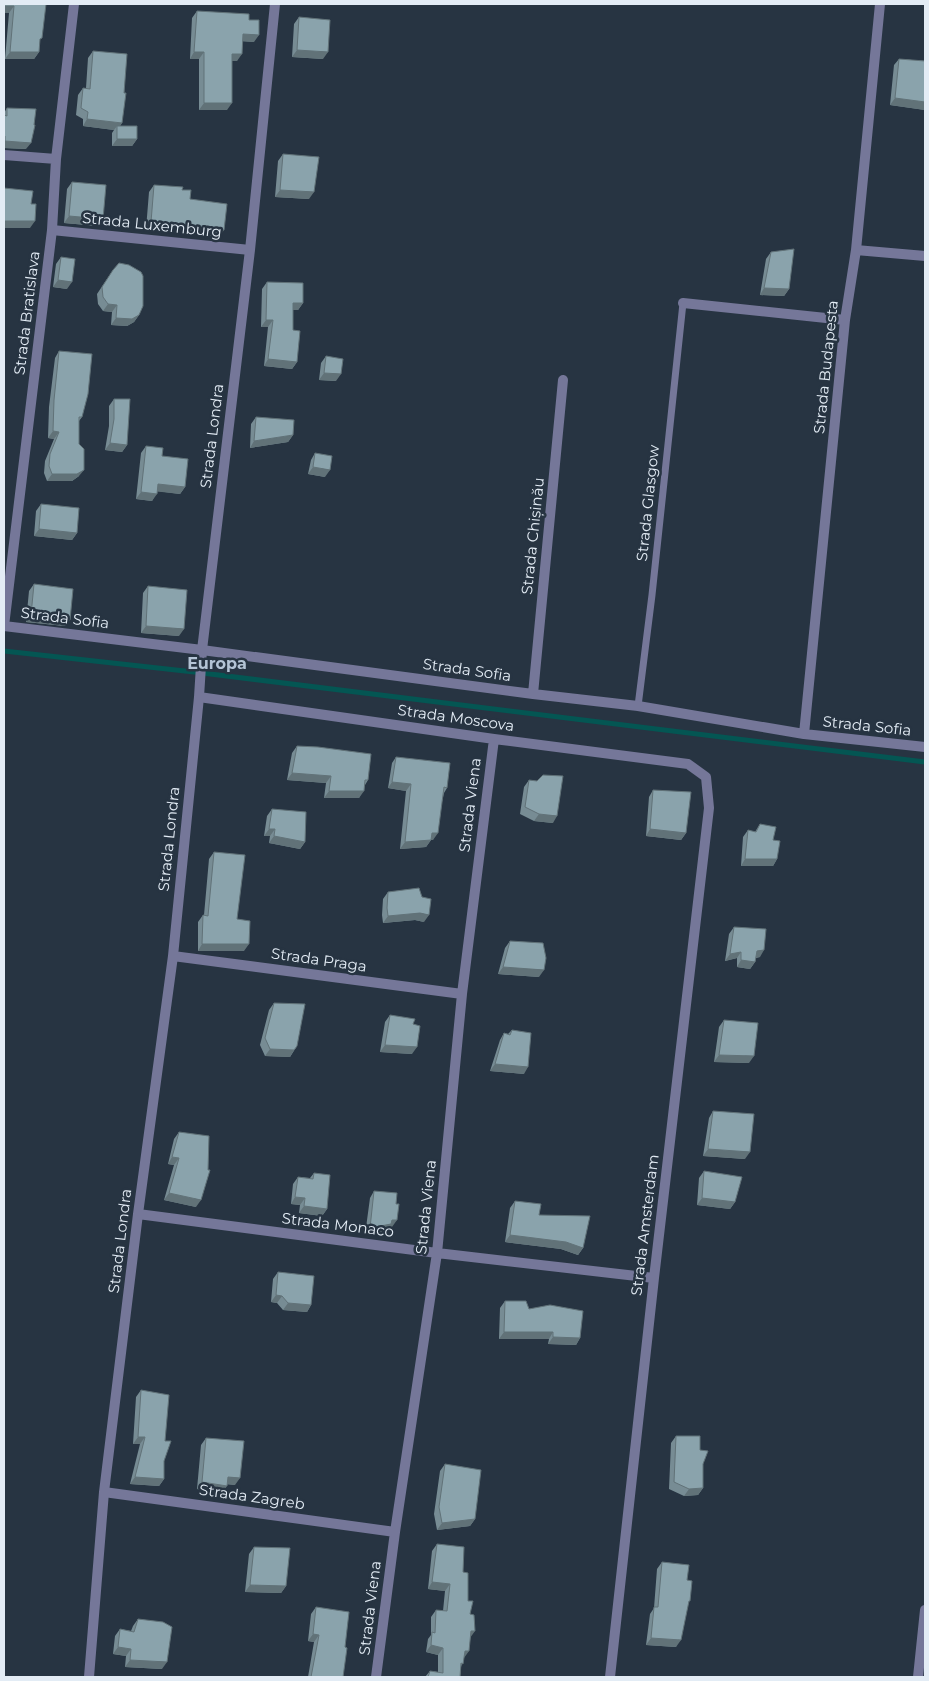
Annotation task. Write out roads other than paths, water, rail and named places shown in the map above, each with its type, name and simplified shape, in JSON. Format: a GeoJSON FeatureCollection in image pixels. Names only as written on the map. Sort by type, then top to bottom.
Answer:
{"type":"FeatureCollection","features":[{"type":"Feature","properties":{"kind":"street","name":"Strada Bratislava"},"geometry":{"type":"LineString","coordinates":[[4,626],[52,230],[56,159],[74,4]]}},
{"type":"Feature","properties":{"kind":"street","name":"Strada Londra"},"geometry":{"type":"LineString","coordinates":[[89,1677],[104,1492],[138,1214],[173,956],[202,650],[250,250],[275,4]]}},
{"type":"Feature","properties":{"kind":"street","name":"Strada Budapesta"},"geometry":{"type":"LineString","coordinates":[[804,734],[845,320],[856,250],[880,4]]}},
{"type":"Feature","properties":{"kind":"street"},"geometry":{"type":"LineString","coordinates":[[4,154],[56,159]]}},
{"type":"Feature","properties":{"kind":"street","name":"Strada Luxemburg"},"geometry":{"type":"LineString","coordinates":[[52,230],[250,250]]}},
{"type":"Feature","properties":{"kind":"street"},"geometry":{"type":"LineString","coordinates":[[856,250],[925,256]]}},
{"type":"Feature","properties":{"kind":"street"},"geometry":{"type":"LineString","coordinates":[[683,303],[845,320]]}},
{"type":"Feature","properties":{"kind":"street","name":"Strada Chișinău"},"geometry":{"type":"LineString","coordinates":[[532,694],[563,380]]}},
{"type":"Feature","properties":{"kind":"street","name":"Strada Sofia"},"geometry":{"type":"LineString","coordinates":[[4,626],[638,706],[804,734],[925,747]]}},
{"type":"Feature","properties":{"kind":"street","name":"Strada Moscova"},"geometry":{"type":"LineString","coordinates":[[199,697],[494,739],[688,764],[706,777]]}},
{"type":"Feature","properties":{"kind":"street","name":"Strada Viena"},"geometry":{"type":"LineString","coordinates":[[376,1677],[395,1532],[437,1253],[462,994],[494,739]]}},
{"type":"Feature","properties":{"kind":"street","name":"Strada Amsterdam"},"geometry":{"type":"LineString","coordinates":[[610,1677],[709,808],[706,777]]}},
{"type":"Feature","properties":{"kind":"street","name":"Strada Praga"},"geometry":{"type":"LineString","coordinates":[[173,956],[462,994]]}},
{"type":"Feature","properties":{"kind":"street","name":"Strada Monaco"},"geometry":{"type":"LineString","coordinates":[[138,1214],[437,1253],[654,1278]]}},
{"type":"Feature","properties":{"kind":"street","name":"Strada Zagreb"},"geometry":{"type":"LineString","coordinates":[[104,1492],[395,1532]]}},
{"type":"Feature","properties":{"kind":"street"},"geometry":{"type":"LineString","coordinates":[[918,1677],[925,1610]]}},
{"type":"Feature","properties":{"kind":"lane","name":"Strada Glasgow"},"geometry":{"type":"LineString","coordinates":[[638,706],[652,595],[683,303]]}},
{"type":"Feature","properties":{"kind":"waterway"},"geometry":{"type":"LineString","coordinates":[[4,651],[194,672],[925,762]]}},
{"type":"Feature","properties":{"kind":"district","name":"Europa"},"geometry":{"type":"Point","coordinates":[217,663]}}]}
